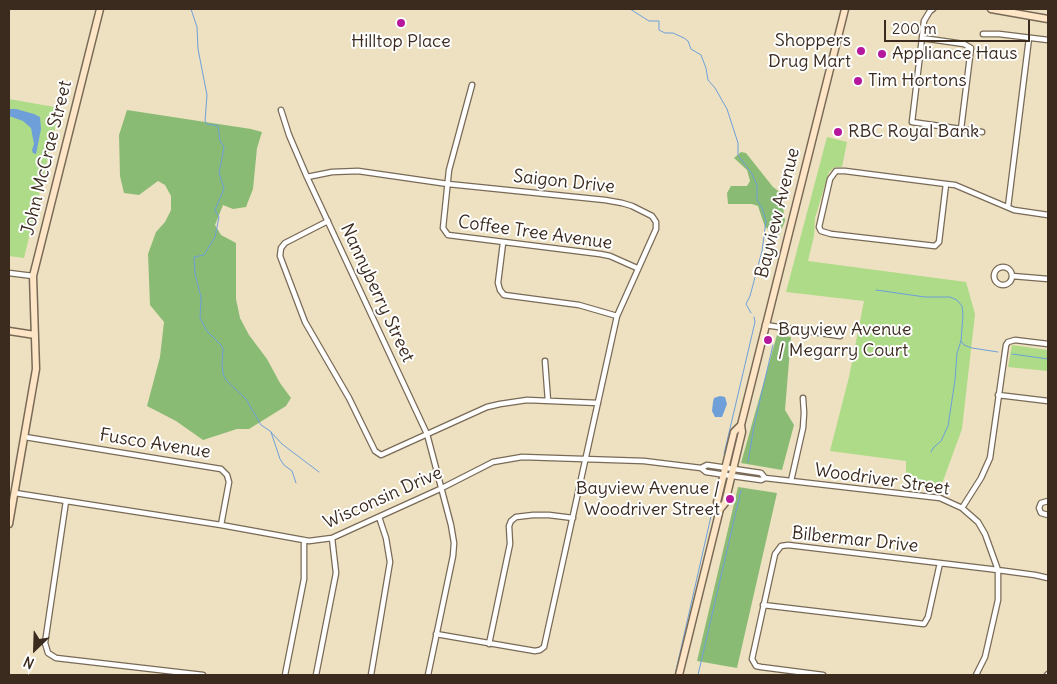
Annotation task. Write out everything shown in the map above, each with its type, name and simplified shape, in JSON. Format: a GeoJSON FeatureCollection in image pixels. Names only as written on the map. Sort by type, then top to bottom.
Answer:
{"type":"FeatureCollection","features":[{"type":"Feature","properties":{"kind":"main road","name":"John McCrae Street"},"geometry":{"type":"LineString","coordinates":[[9,524],[36,369],[34,276],[100,9]]}},
{"type":"Feature","properties":{"kind":"main road","name":"Bayview Avenue"},"geometry":{"type":"LineString","coordinates":[[720,509],[717,502],[734,432],[740,425],[845,9]]}},
{"type":"Feature","properties":{"kind":"main road"},"geometry":{"type":"LineString","coordinates":[[991,9],[1048,19]]}},
{"type":"Feature","properties":{"kind":"main road"},"geometry":{"type":"LineString","coordinates":[[9,331],[35,335]]}},
{"type":"Feature","properties":{"kind":"main road","name":"Bayview Avenue"},"geometry":{"type":"LineString","coordinates":[[679,675],[720,509],[725,503],[732,476],[742,432],[740,425]]}},
{"type":"Feature","properties":{"kind":"street"},"geometry":{"type":"LineString","coordinates":[[933,9],[924,22],[912,122],[982,132]]}},
{"type":"Feature","properties":{"kind":"street"},"geometry":{"type":"LineString","coordinates":[[983,34],[1048,40]]}},
{"type":"Feature","properties":{"kind":"street"},"geometry":{"type":"LineString","coordinates":[[922,38],[964,44],[971,48],[961,129]]}},
{"type":"Feature","properties":{"kind":"street"},"geometry":{"type":"LineString","coordinates":[[1008,207],[1029,38]]}},
{"type":"Feature","properties":{"kind":"street","name":"Coffee Tree Avenue"},"geometry":{"type":"LineString","coordinates":[[472,85],[449,170],[443,228],[448,235],[600,254],[610,256],[637,268]]}},
{"type":"Feature","properties":{"kind":"street","name":"Nannyberry Street"},"geometry":{"type":"LineString","coordinates":[[281,110],[289,135],[307,177],[427,434],[451,525],[454,543],[453,556],[428,675]]}},
{"type":"Feature","properties":{"kind":"street","name":"Saigon Drive"},"geometry":{"type":"LineString","coordinates":[[307,177],[332,172],[358,170],[448,184],[605,200],[632,206],[652,216],[657,225],[617,316],[544,647],[535,651],[489,644]]}},
{"type":"Feature","properties":{"kind":"street"},"geometry":{"type":"LineString","coordinates":[[946,184],[938,245],[831,234],[821,231],[819,228],[830,179],[836,171],[955,185],[1020,211],[1048,215]]}},
{"type":"Feature","properties":{"kind":"street"},"geometry":{"type":"LineString","coordinates":[[328,221],[285,243],[280,250],[280,256],[305,322],[349,398],[375,451],[380,455],[386,454],[487,407],[512,401],[598,403]]}},
{"type":"Feature","properties":{"kind":"street"},"geometry":{"type":"LineString","coordinates":[[503,243],[498,284],[504,295],[579,305],[617,316]]}},
{"type":"Feature","properties":{"kind":"street"},"geometry":{"type":"LineString","coordinates":[[9,274],[34,276]]}},
{"type":"Feature","properties":{"kind":"street"},"geometry":{"type":"LineString","coordinates":[[1012,276],[1048,279]]}},
{"type":"Feature","properties":{"kind":"street"},"geometry":{"type":"LineString","coordinates":[[765,325],[840,336]]}},
{"type":"Feature","properties":{"kind":"street"},"geometry":{"type":"LineString","coordinates":[[962,508],[981,478],[990,458],[1005,348],[1008,342],[1014,340],[1048,344]]}},
{"type":"Feature","properties":{"kind":"street"},"geometry":{"type":"LineString","coordinates":[[545,361],[548,401]]}},
{"type":"Feature","properties":{"kind":"street"},"geometry":{"type":"LineString","coordinates":[[998,395],[1048,401]]}},
{"type":"Feature","properties":{"kind":"street"},"geometry":{"type":"LineString","coordinates":[[791,481],[803,428],[803,398]]}},
{"type":"Feature","properties":{"kind":"street","name":"Fusco Avenue"},"geometry":{"type":"LineString","coordinates":[[25,437],[221,469],[229,480],[221,525]]}},
{"type":"Feature","properties":{"kind":"street","name":"Wisconsin Drive"},"geometry":{"type":"LineString","coordinates":[[15,493],[304,540],[316,540],[332,538],[490,464],[506,459],[531,457],[644,461],[701,468],[706,472],[724,476]]}},
{"type":"Feature","properties":{"kind":"street","name":"Wisconsin Drive"},"geometry":{"type":"LineString","coordinates":[[701,468],[707,465],[733,469]]}},
{"type":"Feature","properties":{"kind":"street","name":"Woodriver Street"},"geometry":{"type":"LineString","coordinates":[[733,469],[761,473],[765,478]]}},
{"type":"Feature","properties":{"kind":"street","name":"Woodriver Street"},"geometry":{"type":"LineString","coordinates":[[724,476],[761,480],[765,478],[940,498],[962,508],[978,522],[985,534],[998,570],[998,600],[985,657],[976,675]]}},
{"type":"Feature","properties":{"kind":"street"},"geometry":{"type":"LineString","coordinates":[[66,501],[46,642],[47,651],[50,656],[203,675]]}},
{"type":"Feature","properties":{"kind":"street"},"geometry":{"type":"LineString","coordinates":[[1048,501],[1041,503],[1039,508],[1041,513],[1048,515]]}},
{"type":"Feature","properties":{"kind":"street"},"geometry":{"type":"LineString","coordinates":[[436,634],[489,644],[510,544],[509,526],[512,520],[517,517],[533,514],[573,518]]}},
{"type":"Feature","properties":{"kind":"street"},"geometry":{"type":"LineString","coordinates":[[371,675],[390,562],[386,538],[379,517]]}},
{"type":"Feature","properties":{"kind":"street"},"geometry":{"type":"LineString","coordinates":[[316,675],[336,573],[332,538]]}},
{"type":"Feature","properties":{"kind":"street"},"geometry":{"type":"LineString","coordinates":[[286,675],[304,579],[304,540]]}},
{"type":"Feature","properties":{"kind":"street","name":"Bilbermar Drive"},"geometry":{"type":"LineString","coordinates":[[823,675],[761,667],[754,662],[752,655],[776,551],[784,545],[998,570],[1048,578]]}},
{"type":"Feature","properties":{"kind":"street"},"geometry":{"type":"LineString","coordinates":[[764,604],[924,624],[928,617],[940,563]]}},
{"type":"Feature","properties":{"kind":"street"},"geometry":{"type":"LineString","coordinates":[[152,675],[153,668]]}},
{"type":"Feature","properties":{"kind":"green space"},"geometry":{"type":"Polygon","coordinates":[[[9,99],[60,108],[24,258],[9,256],[9,99]]]}},
{"type":"Feature","properties":{"kind":"green space"},"geometry":{"type":"Polygon","coordinates":[[[127,110],[262,132],[257,148],[253,189],[246,207],[233,209],[223,205],[215,225],[221,235],[236,243],[236,299],[240,318],[249,335],[267,359],[280,383],[291,398],[286,406],[249,429],[237,429],[203,440],[176,421],[147,406],[160,357],[164,322],[150,305],[148,254],[156,232],[165,222],[171,210],[171,196],[165,185],[158,181],[139,195],[124,193],[120,176],[119,135],[127,110]]]}},
{"type":"Feature","properties":{"kind":"green space"},"geometry":{"type":"Polygon","coordinates":[[[827,137],[847,142],[842,167],[835,167],[829,172],[815,218],[814,236],[808,261],[966,282],[975,314],[962,429],[940,489],[906,484],[906,461],[830,451],[849,377],[864,301],[786,292],[827,137]]]}},
{"type":"Feature","properties":{"kind":"green space"},"geometry":{"type":"Polygon","coordinates":[[[741,152],[746,153],[773,187],[781,193],[785,221],[779,235],[765,227],[758,206],[752,204],[728,204],[727,193],[731,186],[747,186],[750,181],[747,170],[734,158],[741,152]]]}},
{"type":"Feature","properties":{"kind":"green space"},"geometry":{"type":"Polygon","coordinates":[[[777,335],[791,337],[785,410],[794,425],[782,470],[741,463],[777,335]]]}},
{"type":"Feature","properties":{"kind":"green space"},"geometry":{"type":"Polygon","coordinates":[[[1012,345],[1048,350],[1048,371],[1008,367],[1012,345]]]}},
{"type":"Feature","properties":{"kind":"green space"},"geometry":{"type":"Polygon","coordinates":[[[738,487],[777,493],[737,668],[697,661],[738,487]]]}},
{"type":"Feature","properties":{"kind":"water"},"geometry":{"type":"Polygon","coordinates":[[[9,109],[16,109],[40,117],[41,129],[36,154],[32,150],[34,144],[31,128],[23,121],[9,116],[9,109]]]}},
{"type":"Feature","properties":{"kind":"water"},"geometry":{"type":"Polygon","coordinates":[[[725,397],[727,404],[722,417],[715,417],[712,411],[713,402],[714,398],[725,397]]]}},
{"type":"Feature","properties":{"kind":"waterway"},"geometry":{"type":"LineString","coordinates":[[191,9],[197,27],[198,49],[207,95],[205,121],[207,124],[218,126],[220,141],[224,147],[219,173],[224,189],[215,210],[219,217],[215,237],[204,255],[194,257],[195,274],[201,297],[200,318],[207,331],[223,349],[222,364],[226,380],[246,399],[261,425],[270,431],[282,444],[319,472]]}},
{"type":"Feature","properties":{"kind":"waterway"},"geometry":{"type":"LineString","coordinates":[[630,9],[649,21],[659,21],[659,30],[665,33],[673,33],[688,41],[691,49],[701,55],[708,80],[727,109],[738,143],[738,155],[752,174],[757,185],[757,200],[766,221],[762,251],[750,296],[746,304],[751,313]]}},
{"type":"Feature","properties":{"kind":"waterway"},"geometry":{"type":"LineString","coordinates":[[764,234],[772,242]]}},
{"type":"Feature","properties":{"kind":"waterway"},"geometry":{"type":"LineString","coordinates":[[876,290],[925,297],[950,297],[957,300],[962,306],[961,341],[957,353],[948,426],[941,441],[931,452]]}},
{"type":"Feature","properties":{"kind":"waterway"},"geometry":{"type":"LineString","coordinates":[[724,454],[755,322],[754,317]]}},
{"type":"Feature","properties":{"kind":"waterway"},"geometry":{"type":"LineString","coordinates":[[961,341],[964,345],[972,348],[998,352]]}},
{"type":"Feature","properties":{"kind":"waterway"},"geometry":{"type":"LineString","coordinates":[[748,462],[754,426],[773,345]]}},
{"type":"Feature","properties":{"kind":"waterway"},"geometry":{"type":"LineString","coordinates":[[1012,354],[1048,359]]}},
{"type":"Feature","properties":{"kind":"waterway"},"geometry":{"type":"LineString","coordinates":[[271,432],[280,459],[292,471],[296,483]]}},
{"type":"Feature","properties":{"kind":"waterway"},"geometry":{"type":"LineString","coordinates":[[698,675],[741,490]]}},
{"type":"Feature","properties":{"kind":"waterway"},"geometry":{"type":"LineString","coordinates":[[675,675],[714,503]]}},
{"type":"Feature","properties":{"kind":"place","name":"Hilltop Place"},"geometry":{"type":"Point","coordinates":[401,23]}},
{"type":"Feature","properties":{"kind":"place","name":"Shoppers Drug Mart"},"geometry":{"type":"Point","coordinates":[861,51]}},
{"type":"Feature","properties":{"kind":"place","name":"Appliance Haus"},"geometry":{"type":"Point","coordinates":[882,54]}},
{"type":"Feature","properties":{"kind":"place","name":"Tim Hortons"},"geometry":{"type":"Point","coordinates":[858,81]}},
{"type":"Feature","properties":{"kind":"place","name":"RBC Royal Bank"},"geometry":{"type":"Point","coordinates":[838,132]}},
{"type":"Feature","properties":{"kind":"place","name":"Bayview Avenue / Megarry Court"},"geometry":{"type":"Point","coordinates":[768,340]}},
{"type":"Feature","properties":{"kind":"place","name":"Bayview Avenue / Woodriver Street"},"geometry":{"type":"Point","coordinates":[730,499]}}]}
